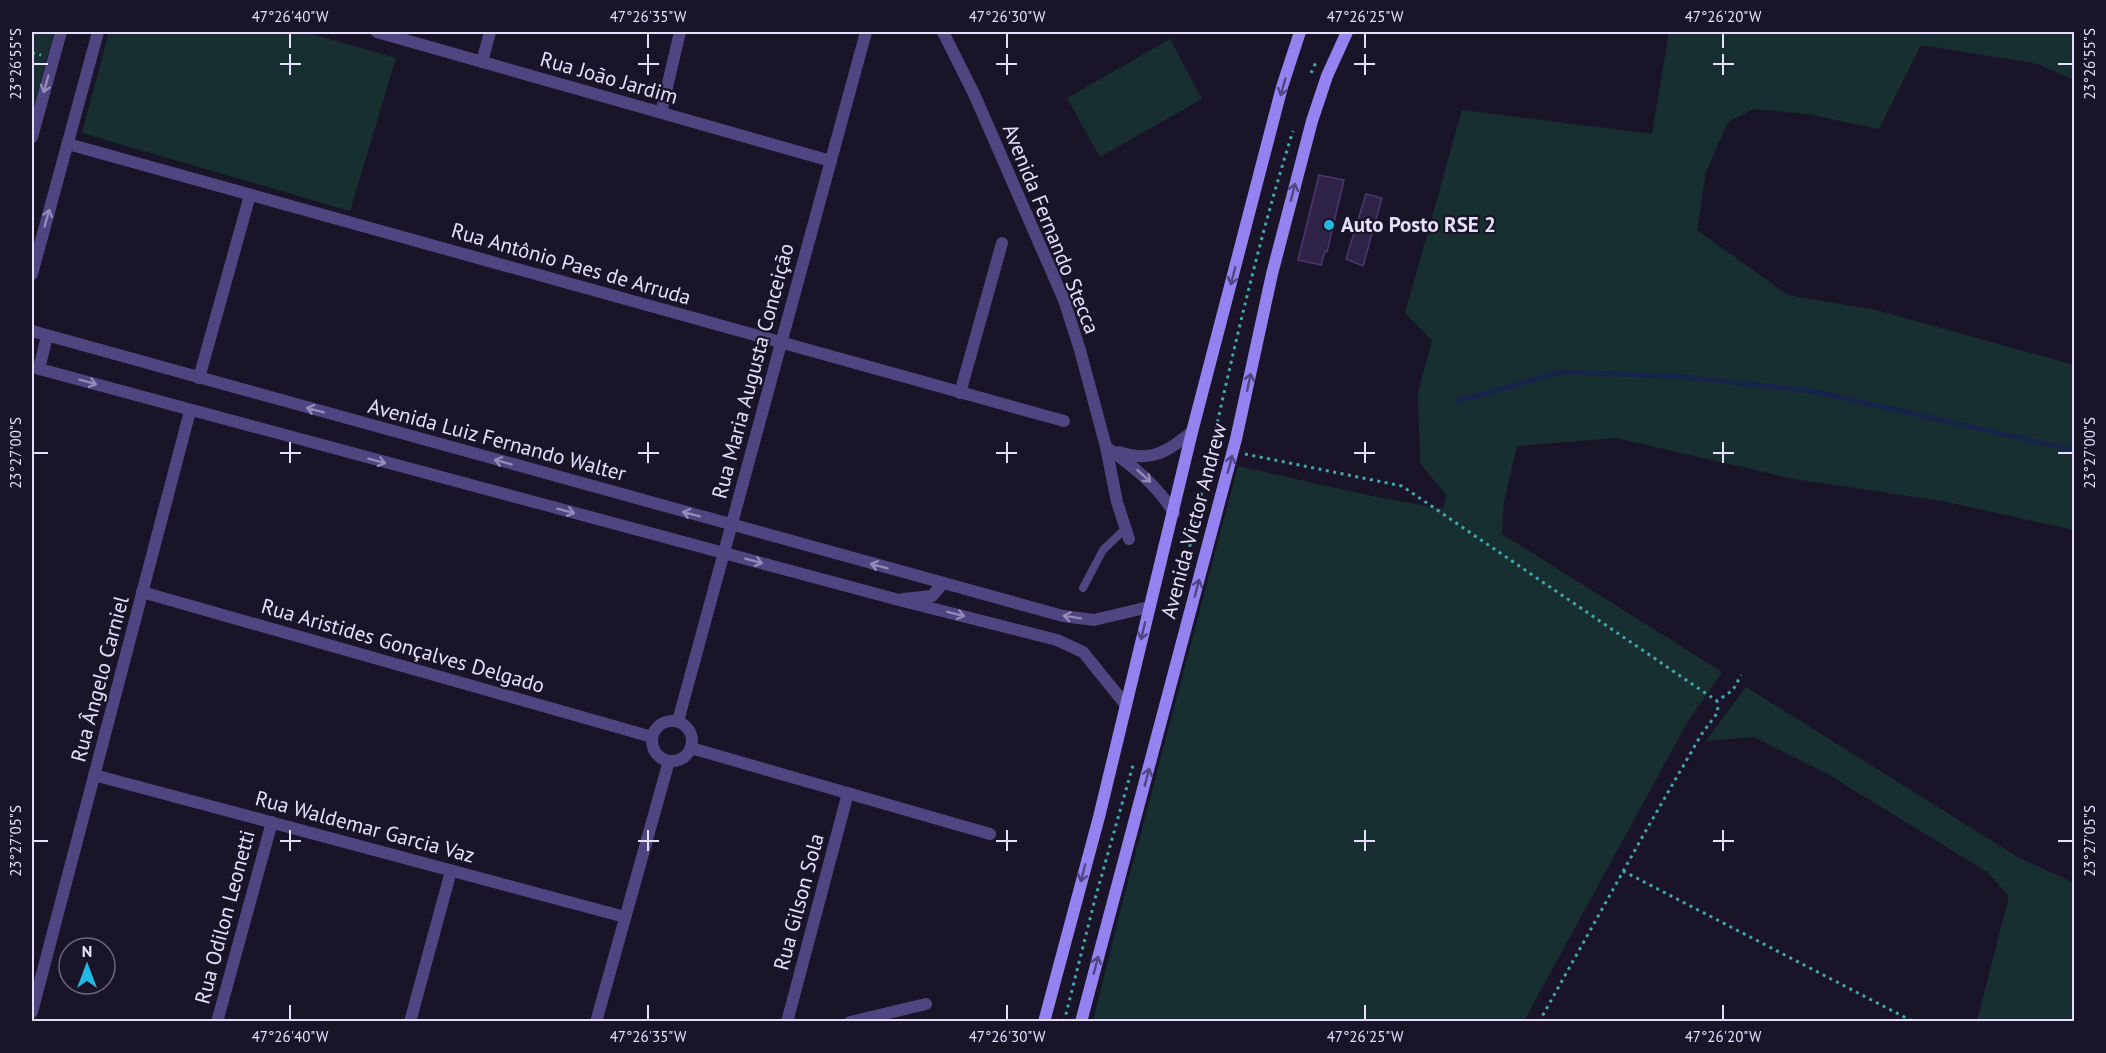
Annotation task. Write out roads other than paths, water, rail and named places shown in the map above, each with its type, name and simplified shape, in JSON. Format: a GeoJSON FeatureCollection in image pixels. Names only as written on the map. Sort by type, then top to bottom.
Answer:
{"type":"FeatureCollection","features":[{"type":"Feature","properties":{"kind":"main road","name":"Avenida Victor Andrew"},"geometry":{"type":"LineString","coordinates":[[1044,1022],[1099,817],[1192,432],[1282,87],[1300,32]]}},
{"type":"Feature","properties":{"kind":"main road","name":"Avenida Victor Andrew"},"geometry":{"type":"LineString","coordinates":[[1081,1022],[1233,451],[1272,274],[1312,122],[1327,76],[1347,32]]}},
{"type":"Feature","properties":{"kind":"street"},"geometry":{"type":"LineString","coordinates":[[32,137],[61,32]]}},
{"type":"Feature","properties":{"kind":"street"},"geometry":{"type":"LineString","coordinates":[[32,274],[98,32]]}},
{"type":"Feature","properties":{"kind":"street","name":"Rua João Jardim"},"geometry":{"type":"LineString","coordinates":[[377,32],[831,161]]}},
{"type":"Feature","properties":{"kind":"street"},"geometry":{"type":"LineString","coordinates":[[482,62],[490,32]]}},
{"type":"Feature","properties":{"kind":"street"},"geometry":{"type":"LineString","coordinates":[[661,113],[680,32]]}},
{"type":"Feature","properties":{"kind":"street","name":"Rua Maria Augusta Conceição"},"geometry":{"type":"LineString","coordinates":[[678,722],[866,32]]}},
{"type":"Feature","properties":{"kind":"street","name":"Avenida Fernando Stecca"},"geometry":{"type":"LineString","coordinates":[[943,32],[975,96],[1064,300],[1080,350],[1127,535]]}},
{"type":"Feature","properties":{"kind":"street","name":"Rua Antônio Paes de Arruda"},"geometry":{"type":"LineString","coordinates":[[68,144],[1064,422]]}},
{"type":"Feature","properties":{"kind":"street"},"geometry":{"type":"LineString","coordinates":[[199,378],[250,195]]}},
{"type":"Feature","properties":{"kind":"street"},"geometry":{"type":"LineString","coordinates":[[960,393],[1002,243]]}},
{"type":"Feature","properties":{"kind":"street","name":"Avenida Luiz Fernando Walter"},"geometry":{"type":"LineString","coordinates":[[32,331],[1063,616],[1094,620],[1149,607]]}},
{"type":"Feature","properties":{"kind":"street"},"geometry":{"type":"LineString","coordinates":[[47,336],[35,368],[899,600],[1058,640],[1083,652],[1125,704]]}},
{"type":"Feature","properties":{"kind":"street","name":"Rua Ângelo Carniel"},"geometry":{"type":"LineString","coordinates":[[32,1012],[190,411]]}},
{"type":"Feature","properties":{"kind":"street"},"geometry":{"type":"LineString","coordinates":[[1106,447],[1130,456],[1145,457],[1160,454],[1192,432]]}},
{"type":"Feature","properties":{"kind":"street"},"geometry":{"type":"LineString","coordinates":[[1106,447],[1126,461],[1155,487],[1173,513]]}},
{"type":"Feature","properties":{"kind":"street"},"geometry":{"type":"LineString","coordinates":[[899,600],[932,596],[939,588],[936,581]]}},
{"type":"Feature","properties":{"kind":"street","name":"Rua Aristides Gonçalves Delgado"},"geometry":{"type":"LineString","coordinates":[[142,592],[652,737]]}},
{"type":"Feature","properties":{"kind":"street"},"geometry":{"type":"LineString","coordinates":[[664,722],[678,722],[688,729],[691,735],[691,748],[682,758],[669,761],[663,759],[654,750],[652,737],[654,731],[664,722]]}},
{"type":"Feature","properties":{"kind":"street"},"geometry":{"type":"LineString","coordinates":[[691,748],[990,834]]}},
{"type":"Feature","properties":{"kind":"street"},"geometry":{"type":"LineString","coordinates":[[596,1022],[669,761]]}},
{"type":"Feature","properties":{"kind":"street","name":"Rua Waldemar Garcia Vaz"},"geometry":{"type":"LineString","coordinates":[[94,775],[625,918]]}},
{"type":"Feature","properties":{"kind":"street","name":"Rua Gilson Sola"},"geometry":{"type":"LineString","coordinates":[[787,1022],[849,793]]}},
{"type":"Feature","properties":{"kind":"street","name":"Rua Odilon Leonetti"},"geometry":{"type":"LineString","coordinates":[[217,1022],[272,822]]}},
{"type":"Feature","properties":{"kind":"street"},"geometry":{"type":"LineString","coordinates":[[410,1022],[451,871]]}},
{"type":"Feature","properties":{"kind":"street","name":"Rua Ângelo Carniel"},"geometry":{"type":"LineString","coordinates":[[32,976],[46,956]]}},
{"type":"Feature","properties":{"kind":"street"},"geometry":{"type":"LineString","coordinates":[[849,1022],[926,1004]]}},
{"type":"Feature","properties":{"kind":"lane"},"geometry":{"type":"LineString","coordinates":[[1083,588],[1102,550],[1127,535]]}},
{"type":"Feature","properties":{"kind":"waterway"},"geometry":{"type":"LineString","coordinates":[[1458,401],[1561,372],[1673,376],[1812,391],[2074,450]]}},
{"type":"Feature","properties":{"kind":"place","name":"Auto Posto RSE 2"},"geometry":{"type":"Point","coordinates":[1329,225]}}]}
